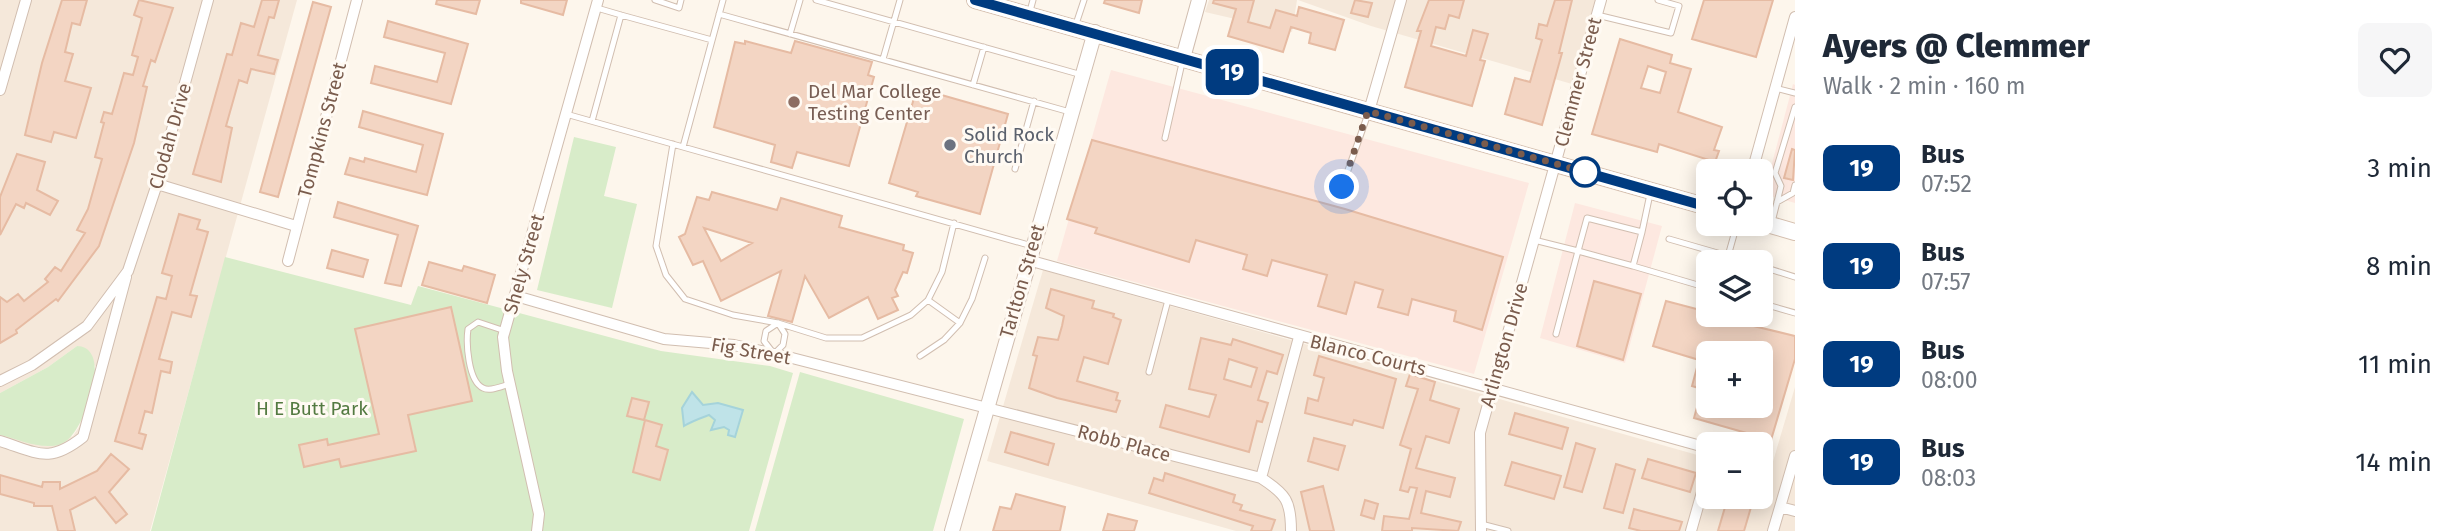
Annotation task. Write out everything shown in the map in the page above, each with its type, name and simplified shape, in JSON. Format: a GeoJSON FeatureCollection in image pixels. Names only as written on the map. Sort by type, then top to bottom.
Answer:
{"type":"FeatureCollection","features":[{"type":"Feature","properties":{"kind":"main road"},"geometry":{"type":"LineString","coordinates":[[975,0],[1031,7],[1075,27],[1696,204]]}},
{"type":"Feature","properties":{"kind":"main road"},"geometry":{"type":"LineString","coordinates":[[1773,225],[1795,232]]}},
{"type":"Feature","properties":{"kind":"street"},"geometry":{"type":"LineString","coordinates":[[0,90],[26,0]]}},
{"type":"Feature","properties":{"kind":"street","name":"Clodah Drive"},"geometry":{"type":"LineString","coordinates":[[0,441],[48,456],[68,449],[83,437],[128,271],[157,184],[208,0]]}},
{"type":"Feature","properties":{"kind":"street","name":"Tompkins Street"},"geometry":{"type":"LineString","coordinates":[[288,261],[357,0]]}},
{"type":"Feature","properties":{"kind":"street"},"geometry":{"type":"LineString","coordinates":[[1183,58],[1199,0]]}},
{"type":"Feature","properties":{"kind":"street"},"geometry":{"type":"LineString","coordinates":[[1368,111],[1401,0]]}},
{"type":"Feature","properties":{"kind":"street","name":"Clemmer Street"},"geometry":{"type":"LineString","coordinates":[[1556,164],[1601,0]]}},
{"type":"Feature","properties":{"kind":"street","name":"Shely Street"},"geometry":{"type":"LineString","coordinates":[[537,531],[539,514],[510,384],[505,331],[597,4]]}},
{"type":"Feature","properties":{"kind":"street"},"geometry":{"type":"LineString","coordinates":[[1756,159],[1795,18]]}},
{"type":"Feature","properties":{"kind":"street","name":"Tarlton Street"},"geometry":{"type":"LineString","coordinates":[[952,531],[1095,32]]}},
{"type":"Feature","properties":{"kind":"street","name":"Arlington Drive"},"geometry":{"type":"LineString","coordinates":[[1481,528],[1480,433],[1556,164]]}},
{"type":"Feature","properties":{"kind":"street"},"geometry":{"type":"LineString","coordinates":[[157,184],[296,226]]}},
{"type":"Feature","properties":{"kind":"street","name":"Blanco Courts"},"geometry":{"type":"LineString","coordinates":[[1030,253],[1168,300],[1696,445]]}},
{"type":"Feature","properties":{"kind":"street","name":"Clodah Drive"},"geometry":{"type":"LineString","coordinates":[[0,381],[32,365],[87,326],[128,271]]}},
{"type":"Feature","properties":{"kind":"street","name":"Fig Street"},"geometry":{"type":"LineString","coordinates":[[516,296],[664,339],[734,345],[986,407]]}},
{"type":"Feature","properties":{"kind":"street"},"geometry":{"type":"LineString","coordinates":[[1291,531],[1291,512],[1283,492],[1261,478],[1299,337]]}},
{"type":"Feature","properties":{"kind":"street","name":"Robb Place"},"geometry":{"type":"LineString","coordinates":[[986,407],[1261,478]]}},
{"type":"Feature","properties":{"kind":"street"},"geometry":{"type":"LineString","coordinates":[[1773,531],[1795,456]]}},
{"type":"Feature","properties":{"kind":"street"},"geometry":{"type":"LineString","coordinates":[[1780,507],[1795,510]]}},
{"type":"Feature","properties":{"kind":"street"},"geometry":{"type":"LineString","coordinates":[[1691,531],[1697,509]]}},
{"type":"Feature","properties":{"kind":"lane"},"geometry":{"type":"LineString","coordinates":[[655,0],[679,8],[681,0]]}},
{"type":"Feature","properties":{"kind":"lane"},"geometry":{"type":"LineString","coordinates":[[683,146],[723,0]]}},
{"type":"Feature","properties":{"kind":"lane"},"geometry":{"type":"LineString","coordinates":[[790,34],[800,0]]}},
{"type":"Feature","properties":{"kind":"lane"},"geometry":{"type":"LineString","coordinates":[[816,0],[1082,75]]}},
{"type":"Feature","properties":{"kind":"lane"},"geometry":{"type":"LineString","coordinates":[[883,60],[900,0]]}},
{"type":"Feature","properties":{"kind":"lane"},"geometry":{"type":"LineString","coordinates":[[1075,27],[1084,0]]}},
{"type":"Feature","properties":{"kind":"lane"},"geometry":{"type":"LineString","coordinates":[[1597,15],[1671,33],[1679,6],[1658,0]]}},
{"type":"Feature","properties":{"kind":"lane"},"geometry":{"type":"LineString","coordinates":[[597,4],[621,15],[712,40]]}},
{"type":"Feature","properties":{"kind":"lane"},"geometry":{"type":"LineString","coordinates":[[719,14],[1071,112]]}},
{"type":"Feature","properties":{"kind":"lane"},"geometry":{"type":"LineString","coordinates":[[592,121],[621,15]]}},
{"type":"Feature","properties":{"kind":"lane"},"geometry":{"type":"LineString","coordinates":[[973,85],[984,47]]}},
{"type":"Feature","properties":{"kind":"lane"},"geometry":{"type":"LineString","coordinates":[[1165,138],[1183,58]]}},
{"type":"Feature","properties":{"kind":"lane"},"geometry":{"type":"LineString","coordinates":[[1775,88],[1795,93]]}},
{"type":"Feature","properties":{"kind":"lane"},"geometry":{"type":"LineString","coordinates":[[1015,169],[1034,102]]}},
{"type":"Feature","properties":{"kind":"lane"},"geometry":{"type":"LineString","coordinates":[[1773,210],[1781,186],[1775,173],[1795,107]]}},
{"type":"Feature","properties":{"kind":"lane"},"geometry":{"type":"LineString","coordinates":[[1342,187],[1368,111]]}},
{"type":"Feature","properties":{"kind":"lane"},"geometry":{"type":"LineString","coordinates":[[566,114],[954,223],[1030,253]]}},
{"type":"Feature","properties":{"kind":"lane"},"geometry":{"type":"LineString","coordinates":[[673,144],[656,246],[666,275],[685,299],[733,315],[778,323],[827,338],[862,338],[911,315],[928,300],[942,272],[954,223]]}},
{"type":"Feature","properties":{"kind":"lane"},"geometry":{"type":"LineString","coordinates":[[1777,202],[1793,193],[1795,185]]}},
{"type":"Feature","properties":{"kind":"lane"},"geometry":{"type":"LineString","coordinates":[[1633,266],[1651,191]]}},
{"type":"Feature","properties":{"kind":"lane"},"geometry":{"type":"LineString","coordinates":[[1556,334],[1587,218],[1642,232]]}},
{"type":"Feature","properties":{"kind":"lane"},"geometry":{"type":"LineString","coordinates":[[1669,239],[1701,250]]}},
{"type":"Feature","properties":{"kind":"lane"},"geometry":{"type":"LineString","coordinates":[[1534,240],[1696,284]]}},
{"type":"Feature","properties":{"kind":"lane"},"geometry":{"type":"LineString","coordinates":[[920,356],[944,340],[960,323],[972,299],[985,258]]}},
{"type":"Feature","properties":{"kind":"lane"},"geometry":{"type":"LineString","coordinates":[[1773,270],[1795,277]]}},
{"type":"Feature","properties":{"kind":"lane"},"geometry":{"type":"LineString","coordinates":[[928,300],[960,323]]}},
{"type":"Feature","properties":{"kind":"lane"},"geometry":{"type":"LineString","coordinates":[[1149,372],[1168,300]]}},
{"type":"Feature","properties":{"kind":"lane"},"geometry":{"type":"LineString","coordinates":[[1773,307],[1795,313]]}},
{"type":"Feature","properties":{"kind":"lane"},"geometry":{"type":"LineString","coordinates":[[505,331],[478,322],[468,329],[467,338],[473,372],[480,387],[485,389],[510,384]]}},
{"type":"Feature","properties":{"kind":"lane"},"geometry":{"type":"LineString","coordinates":[[778,323],[785,334],[783,345],[774,354],[764,341],[766,331],[778,323]]}},
{"type":"Feature","properties":{"kind":"lane"},"geometry":{"type":"LineString","coordinates":[[1481,528],[1508,531]]}},
{"type":"Feature","properties":{"kind":"shaded area"},"geometry":{"type":"Polygon","coordinates":[[[0,0],[297,0],[150,531],[0,531],[0,435],[46,446],[73,436],[79,427],[97,368],[77,346],[48,367],[0,393],[0,0]]]}},
{"type":"Feature","properties":{"kind":"shaded area"},"geometry":{"type":"Polygon","coordinates":[[[1209,0],[1297,0],[1292,32],[1205,12],[1209,0]]]}},
{"type":"Feature","properties":{"kind":"shaded area"},"geometry":{"type":"Polygon","coordinates":[[[1298,0],[1595,0],[1572,84],[1371,26],[1298,0]]]}},
{"type":"Feature","properties":{"kind":"shaded area"},"geometry":{"type":"Polygon","coordinates":[[[1111,70],[1529,183],[1474,374],[1057,261],[1111,70]]]}},
{"type":"Feature","properties":{"kind":"shaded area"},"geometry":{"type":"Polygon","coordinates":[[[1793,84],[1795,203],[1773,197],[1773,160],[1793,84]]]}},
{"type":"Feature","properties":{"kind":"shaded area"},"geometry":{"type":"Polygon","coordinates":[[[1575,203],[1662,226],[1625,363],[1540,338],[1575,203]]]}},
{"type":"Feature","properties":{"kind":"shaded area"},"geometry":{"type":"Polygon","coordinates":[[[1043,270],[1696,455],[1696,509],[1773,509],[1773,461],[1795,387],[1795,531],[1236,531],[987,461],[1043,270]]]}},
{"type":"Feature","properties":{"kind":"green space"},"geometry":{"type":"Polygon","coordinates":[[[574,137],[616,147],[604,196],[637,204],[612,308],[537,290],[574,137]]]}},
{"type":"Feature","properties":{"kind":"green space","name":"H E Butt Park"},"geometry":{"type":"Polygon","coordinates":[[[225,257],[411,305],[418,286],[661,351],[770,366],[793,373],[749,531],[151,531],[225,257]]]}},
{"type":"Feature","properties":{"kind":"green space"},"geometry":{"type":"Polygon","coordinates":[[[77,346],[88,350],[94,360],[95,375],[87,409],[71,436],[63,443],[48,446],[0,435],[0,393],[48,367],[77,346]]]}},
{"type":"Feature","properties":{"kind":"green space"},"geometry":{"type":"Polygon","coordinates":[[[800,372],[964,419],[933,531],[755,531],[800,372]]]}},
{"type":"Feature","properties":{"kind":"water"},"geometry":{"type":"Polygon","coordinates":[[[692,392],[703,405],[718,403],[743,410],[735,437],[728,435],[729,430],[724,427],[711,430],[715,420],[709,415],[684,426],[682,408],[692,392]]]}},
{"type":"Feature","properties":{"kind":"building"},"geometry":{"type":"Polygon","coordinates":[[[62,0],[87,0],[80,25],[72,23],[65,52],[73,54],[65,81],[91,88],[76,138],[54,132],[51,142],[25,135],[42,63],[62,0]]]}},
{"type":"Feature","properties":{"kind":"building"},"geometry":{"type":"Polygon","coordinates":[[[139,0],[173,8],[155,62],[151,60],[143,86],[147,87],[134,143],[99,246],[58,301],[56,299],[16,330],[17,333],[0,343],[0,297],[7,302],[18,294],[24,301],[48,282],[45,279],[55,267],[61,271],[85,233],[77,230],[88,209],[102,159],[95,157],[104,123],[101,122],[104,112],[112,114],[124,73],[133,75],[138,57],[132,55],[142,18],[134,15],[139,0]]]}},
{"type":"Feature","properties":{"kind":"building"},"geometry":{"type":"Polygon","coordinates":[[[262,0],[279,0],[274,18],[269,17],[258,55],[278,60],[274,74],[251,69],[247,83],[239,80],[226,126],[232,128],[221,182],[193,174],[227,54],[232,55],[241,23],[254,27],[262,0]]]}},
{"type":"Feature","properties":{"kind":"building"},"geometry":{"type":"Polygon","coordinates":[[[437,0],[480,0],[476,14],[436,4],[437,0]]]}},
{"type":"Feature","properties":{"kind":"building"},"geometry":{"type":"Polygon","coordinates":[[[521,0],[567,0],[563,15],[521,3],[521,0]]]}},
{"type":"Feature","properties":{"kind":"building"},"geometry":{"type":"Polygon","coordinates":[[[1105,0],[1142,0],[1139,13],[1104,3],[1105,0]]]}},
{"type":"Feature","properties":{"kind":"building"},"geometry":{"type":"Polygon","coordinates":[[[1214,0],[1254,0],[1248,22],[1270,28],[1276,10],[1297,16],[1299,7],[1344,20],[1335,50],[1309,43],[1311,33],[1291,27],[1283,52],[1228,36],[1236,9],[1213,3],[1214,0]]]}},
{"type":"Feature","properties":{"kind":"building"},"geometry":{"type":"Polygon","coordinates":[[[1355,0],[1372,3],[1368,17],[1351,13],[1355,0]]]}},
{"type":"Feature","properties":{"kind":"building"},"geometry":{"type":"Polygon","coordinates":[[[1429,0],[1464,0],[1459,18],[1449,15],[1445,29],[1436,27],[1431,46],[1466,56],[1473,30],[1488,34],[1480,60],[1485,61],[1472,106],[1405,87],[1421,31],[1417,31],[1429,0]]]}},
{"type":"Feature","properties":{"kind":"building"},"geometry":{"type":"Polygon","coordinates":[[[1555,0],[1572,0],[1559,53],[1562,53],[1542,125],[1505,114],[1515,78],[1530,82],[1542,40],[1536,38],[1539,24],[1547,26],[1555,0]]]}},
{"type":"Feature","properties":{"kind":"building"},"geometry":{"type":"Polygon","coordinates":[[[1704,0],[1773,0],[1756,57],[1692,39],[1704,0]]]}},
{"type":"Feature","properties":{"kind":"building"},"geometry":{"type":"Polygon","coordinates":[[[313,2],[331,7],[278,197],[260,192],[313,2]]]}},
{"type":"Feature","properties":{"kind":"building"},"geometry":{"type":"Polygon","coordinates":[[[388,21],[468,44],[451,104],[371,83],[375,66],[437,82],[445,53],[384,37],[388,21]]]}},
{"type":"Feature","properties":{"kind":"building"},"geometry":{"type":"Polygon","coordinates":[[[1620,39],[1672,55],[1670,63],[1691,69],[1678,112],[1722,127],[1714,150],[1719,151],[1716,159],[1706,159],[1659,144],[1657,152],[1592,134],[1620,39]],[[1648,66],[1641,88],[1660,93],[1666,72],[1648,66]]]}},
{"type":"Feature","properties":{"kind":"building","name":"Del Mar College Testing Center"},"geometry":{"type":"Polygon","coordinates":[[[745,41],[791,53],[795,41],[872,62],[868,75],[874,77],[849,166],[797,152],[792,168],[771,162],[775,145],[714,127],[735,42],[745,44],[745,41]]]}},
{"type":"Feature","properties":{"kind":"building","name":"Solid Rock Church"},"geometry":{"type":"Polygon","coordinates":[[[917,88],[1008,114],[980,214],[916,196],[918,192],[889,183],[917,88]]]}},
{"type":"Feature","properties":{"kind":"building"},"geometry":{"type":"Polygon","coordinates":[[[363,111],[443,134],[427,195],[345,174],[350,158],[364,162],[365,158],[416,172],[423,145],[359,127],[363,111]]]}},
{"type":"Feature","properties":{"kind":"building"},"geometry":{"type":"Polygon","coordinates":[[[1092,140],[1345,209],[1503,257],[1482,330],[1454,321],[1456,311],[1412,299],[1408,315],[1378,307],[1383,290],[1355,282],[1346,314],[1318,306],[1327,275],[1272,260],[1267,276],[1243,269],[1247,255],[1196,240],[1189,262],[1095,233],[1097,228],[1067,219],[1092,140]]]}},
{"type":"Feature","properties":{"kind":"building"},"geometry":{"type":"Polygon","coordinates":[[[1792,149],[1795,150],[1793,180],[1784,178],[1792,149]]]}},
{"type":"Feature","properties":{"kind":"building"},"geometry":{"type":"Polygon","coordinates":[[[17,154],[45,162],[37,190],[58,201],[50,215],[26,203],[24,208],[16,204],[0,235],[0,197],[17,154]]]}},
{"type":"Feature","properties":{"kind":"building"},"geometry":{"type":"Polygon","coordinates":[[[712,192],[777,210],[781,198],[842,216],[839,227],[904,245],[903,250],[913,253],[907,273],[903,272],[895,290],[898,296],[892,298],[898,310],[878,319],[868,297],[829,318],[805,276],[792,322],[768,316],[781,271],[721,301],[703,261],[693,265],[679,237],[685,234],[697,197],[709,200],[712,192]],[[704,228],[721,261],[752,243],[704,228]]]}},
{"type":"Feature","properties":{"kind":"building"},"geometry":{"type":"Polygon","coordinates":[[[338,202],[418,226],[401,286],[385,283],[398,235],[334,217],[338,202]]]}},
{"type":"Feature","properties":{"kind":"building"},"geometry":{"type":"Polygon","coordinates":[[[179,214],[200,220],[197,229],[208,232],[190,295],[197,296],[191,317],[172,312],[159,359],[172,362],[170,373],[161,371],[152,413],[145,411],[139,433],[146,435],[142,449],[115,441],[157,297],[166,299],[172,276],[162,273],[179,214]]]}},
{"type":"Feature","properties":{"kind":"building"},"geometry":{"type":"Polygon","coordinates":[[[332,250],[368,260],[363,277],[327,268],[332,250]]]}},
{"type":"Feature","properties":{"kind":"building"},"geometry":{"type":"Polygon","coordinates":[[[429,262],[462,271],[464,266],[495,275],[487,303],[422,285],[429,262]]]}},
{"type":"Feature","properties":{"kind":"building"},"geometry":{"type":"Polygon","coordinates":[[[1594,281],[1641,294],[1623,360],[1577,346],[1594,281]]]}},
{"type":"Feature","properties":{"kind":"building"},"geometry":{"type":"Polygon","coordinates":[[[1051,289],[1094,301],[1092,308],[1114,314],[1113,317],[1121,320],[1108,364],[1084,357],[1077,381],[1118,393],[1116,400],[1120,401],[1116,412],[1057,398],[1029,388],[1037,356],[1033,355],[1038,337],[1058,340],[1062,326],[1064,316],[1046,308],[1051,289]]]}},
{"type":"Feature","properties":{"kind":"building"},"geometry":{"type":"Polygon","coordinates":[[[1666,301],[1696,309],[1696,327],[1758,327],[1795,336],[1795,359],[1773,433],[1743,432],[1694,418],[1696,411],[1696,418],[1773,418],[1773,341],[1696,341],[1696,359],[1653,346],[1666,301]]]}},
{"type":"Feature","properties":{"kind":"building"},"geometry":{"type":"Polygon","coordinates":[[[451,307],[472,401],[408,415],[416,451],[341,467],[339,459],[304,467],[299,445],[327,439],[328,445],[379,434],[355,329],[451,307]]]}},
{"type":"Feature","properties":{"kind":"building"},"geometry":{"type":"Polygon","coordinates":[[[1201,338],[1231,345],[1233,339],[1283,355],[1277,374],[1267,371],[1258,400],[1268,403],[1262,422],[1257,421],[1249,452],[1160,427],[1166,405],[1209,417],[1216,395],[1189,389],[1201,338]],[[1229,359],[1224,379],[1251,387],[1257,368],[1229,359]]]}},
{"type":"Feature","properties":{"kind":"building"},"geometry":{"type":"Polygon","coordinates":[[[1319,356],[1396,379],[1383,428],[1354,420],[1352,425],[1305,413],[1308,398],[1318,401],[1324,378],[1314,375],[1319,356]]]}},
{"type":"Feature","properties":{"kind":"building"},"geometry":{"type":"Polygon","coordinates":[[[1696,371],[1696,387],[1692,386],[1696,371]]]}},
{"type":"Feature","properties":{"kind":"building"},"geometry":{"type":"Polygon","coordinates":[[[1410,374],[1435,382],[1430,400],[1459,409],[1449,443],[1426,436],[1416,468],[1455,478],[1450,497],[1426,491],[1421,513],[1461,522],[1458,531],[1412,528],[1412,531],[1382,531],[1384,516],[1409,519],[1417,488],[1410,487],[1408,492],[1400,490],[1411,449],[1400,445],[1418,389],[1406,386],[1410,374]]]}},
{"type":"Feature","properties":{"kind":"building"},"geometry":{"type":"Polygon","coordinates":[[[632,398],[649,402],[644,420],[627,416],[632,398]]]}},
{"type":"Feature","properties":{"kind":"building"},"geometry":{"type":"Polygon","coordinates":[[[1515,413],[1568,428],[1562,449],[1509,434],[1515,413]]]}},
{"type":"Feature","properties":{"kind":"building"},"geometry":{"type":"Polygon","coordinates":[[[645,420],[662,425],[656,446],[668,450],[660,480],[633,472],[645,420]]]}},
{"type":"Feature","properties":{"kind":"building"},"geometry":{"type":"Polygon","coordinates":[[[1011,432],[1054,444],[1048,465],[1005,452],[1011,432]]]}},
{"type":"Feature","properties":{"kind":"building"},"geometry":{"type":"Polygon","coordinates":[[[1314,438],[1345,446],[1338,470],[1308,461],[1314,438]]]}},
{"type":"Feature","properties":{"kind":"building"},"geometry":{"type":"Polygon","coordinates":[[[1576,443],[1595,449],[1582,492],[1564,487],[1576,443]]]}},
{"type":"Feature","properties":{"kind":"building"},"geometry":{"type":"Polygon","coordinates":[[[111,454],[129,469],[109,492],[127,514],[116,523],[95,497],[70,510],[75,531],[58,531],[52,506],[34,506],[34,503],[0,494],[0,475],[42,487],[43,482],[60,482],[60,489],[97,471],[111,454]]]}},
{"type":"Feature","properties":{"kind":"building"},"geometry":{"type":"Polygon","coordinates":[[[1648,459],[1696,473],[1690,492],[1642,478],[1648,459]]]}},
{"type":"Feature","properties":{"kind":"building"},"geometry":{"type":"Polygon","coordinates":[[[1512,462],[1561,476],[1554,499],[1505,485],[1512,462]]]}},
{"type":"Feature","properties":{"kind":"building"},"geometry":{"type":"Polygon","coordinates":[[[1616,464],[1635,470],[1623,513],[1604,508],[1616,464]]]}},
{"type":"Feature","properties":{"kind":"building"},"geometry":{"type":"Polygon","coordinates":[[[1165,473],[1235,495],[1233,502],[1242,505],[1240,510],[1275,520],[1271,531],[1251,531],[1253,526],[1149,493],[1154,478],[1163,481],[1165,473]]]}},
{"type":"Feature","properties":{"kind":"building"},"geometry":{"type":"Polygon","coordinates":[[[1323,486],[1334,531],[1310,531],[1301,492],[1323,486]]]}},
{"type":"Feature","properties":{"kind":"building"},"geometry":{"type":"Polygon","coordinates":[[[1016,494],[1065,507],[1060,531],[993,531],[1000,507],[1011,509],[1016,494]]]}},
{"type":"Feature","properties":{"kind":"building"},"geometry":{"type":"Polygon","coordinates":[[[1365,500],[1378,504],[1374,519],[1361,515],[1365,500]]]}},
{"type":"Feature","properties":{"kind":"building"},"geometry":{"type":"Polygon","coordinates":[[[1634,509],[1682,522],[1679,531],[1641,531],[1629,528],[1634,509]]]}},
{"type":"Feature","properties":{"kind":"building"},"geometry":{"type":"Polygon","coordinates":[[[1724,509],[1750,509],[1744,531],[1718,531],[1724,509]]]}},
{"type":"Feature","properties":{"kind":"building"},"geometry":{"type":"Polygon","coordinates":[[[1108,514],[1137,521],[1134,531],[1103,531],[1108,514]]]}},
{"type":"Feature","properties":{"kind":"bus line","name":"19"},"geometry":{"type":"LineString","coordinates":[[975,0],[1696,204]]}},
{"type":"Feature","properties":{"kind":"place","name":"Del Mar College Testing Center"},"geometry":{"type":"Point","coordinates":[794,102]}},
{"type":"Feature","properties":{"kind":"place","name":"Solid Rock Church"},"geometry":{"type":"Point","coordinates":[950,145]}},
{"type":"Feature","properties":{"kind":"route"},"geometry":{"type":"LineString","coordinates":[[1342,187],[1368,111],[1585,172]]}}]}
